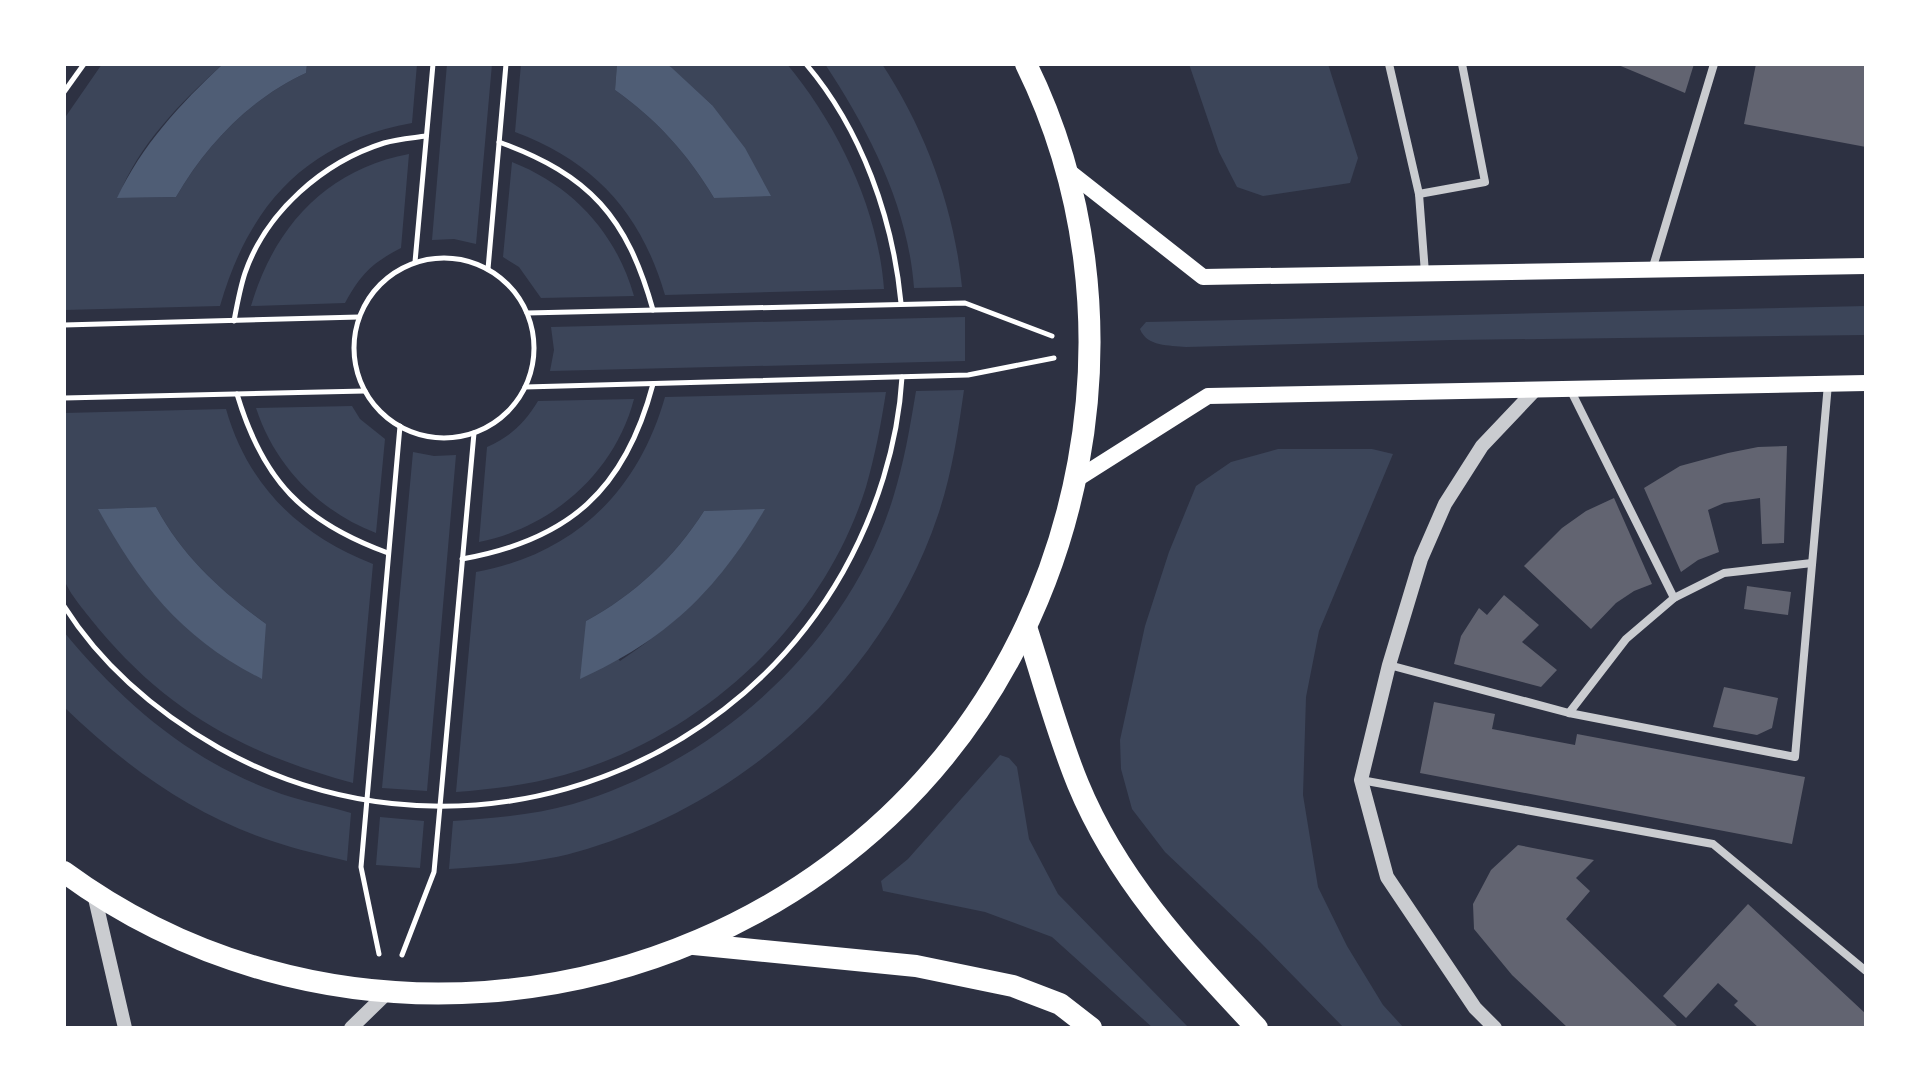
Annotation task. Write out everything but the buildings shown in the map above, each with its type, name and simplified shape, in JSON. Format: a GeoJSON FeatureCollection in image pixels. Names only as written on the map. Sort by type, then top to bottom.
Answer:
{"type":"FeatureCollection","features":[{"type":"Feature","properties":{"kind":"highway"},"geometry":{"type":"LineString","coordinates":[[64,872],[94,894],[162,932],[234,961],[309,981],[387,993],[465,995],[543,987],[619,970],[693,944],[763,910],[828,867],[889,816],[942,759],[989,696],[1026,627],[1056,555],[1077,479],[1089,402],[1091,351],[1084,246],[1067,170],[1042,96],[1026,64]]}},
{"type":"Feature","properties":{"kind":"highway"},"geometry":{"type":"LineString","coordinates":[[1026,627],[1078,785],[1124,871],[1171,936],[1257,1028]]}},
{"type":"Feature","properties":{"kind":"highway"},"geometry":{"type":"LineString","coordinates":[[693,944],[916,966],[1013,986],[1060,1004],[1091,1028]]}},
{"type":"Feature","properties":{"kind":"main road"},"geometry":{"type":"LineString","coordinates":[[1067,170],[1203,277],[1866,266]]}},
{"type":"Feature","properties":{"kind":"main road"},"geometry":{"type":"LineString","coordinates":[[1077,479],[1208,396],[1866,383]]}},
{"type":"Feature","properties":{"kind":"street"},"geometry":{"type":"LineString","coordinates":[[1389,64],[1419,194],[1425,274]]}},
{"type":"Feature","properties":{"kind":"street"},"geometry":{"type":"LineString","coordinates":[[1419,194],[1485,182],[1462,64]]}},
{"type":"Feature","properties":{"kind":"street"},"geometry":{"type":"LineString","coordinates":[[1652,270],[1714,64]]}},
{"type":"Feature","properties":{"kind":"street"},"geometry":{"type":"LineString","coordinates":[[1389,665],[1569,713],[1795,757],[1828,384]]}},
{"type":"Feature","properties":{"kind":"street"},"geometry":{"type":"LineString","coordinates":[[1495,1028],[1475,1008],[1387,877],[1361,780],[1389,665],[1421,559],[1445,504],[1482,446],[1536,389]]}},
{"type":"Feature","properties":{"kind":"street"},"geometry":{"type":"LineString","coordinates":[[1570,389],[1674,598]]}},
{"type":"Feature","properties":{"kind":"street"},"geometry":{"type":"LineString","coordinates":[[1569,713],[1626,639],[1674,598],[1724,573],[1812,563]]}},
{"type":"Feature","properties":{"kind":"street"},"geometry":{"type":"LineString","coordinates":[[1361,780],[1713,844],[1866,971]]}},
{"type":"Feature","properties":{"kind":"street"},"geometry":{"type":"LineString","coordinates":[[94,894],[125,1028]]}},
{"type":"Feature","properties":{"kind":"street"},"geometry":{"type":"LineString","coordinates":[[1849,955],[1866,958]]}},
{"type":"Feature","properties":{"kind":"street"},"geometry":{"type":"LineString","coordinates":[[351,1028],[387,993]]}},
{"type":"Feature","properties":{"kind":"path"},"geometry":{"type":"LineString","coordinates":[[64,92],[84,64]]}},
{"type":"Feature","properties":{"kind":"path"},"geometry":{"type":"LineString","coordinates":[[415,262],[433,64]]}},
{"type":"Feature","properties":{"kind":"path"},"geometry":{"type":"LineString","coordinates":[[488,269],[506,64]]}},
{"type":"Feature","properties":{"kind":"path"},"geometry":{"type":"LineString","coordinates":[[806,64],[844,119],[868,169],[886,221],[901,303]]}},
{"type":"Feature","properties":{"kind":"path"},"geometry":{"type":"LineString","coordinates":[[234,321],[245,272],[263,237],[287,205],[315,179],[348,158],[385,143],[426,136]]}},
{"type":"Feature","properties":{"kind":"path"},"geometry":{"type":"LineString","coordinates":[[499,142],[549,163],[572,177],[600,203],[624,234],[636,257],[653,310]]}},
{"type":"Feature","properties":{"kind":"path"},"geometry":{"type":"LineString","coordinates":[[452,257],[475,262],[488,269],[514,289],[534,332],[535,355],[525,387],[502,417],[474,433],[436,438],[413,433],[374,406],[365,391],[354,364],[354,340],[359,317],[369,296],[386,278],[406,265],[428,258],[452,257]]}},
{"type":"Feature","properties":{"kind":"path"},"geometry":{"type":"LineString","coordinates":[[527,313],[965,303],[1091,351]]}},
{"type":"Feature","properties":{"kind":"path"},"geometry":{"type":"LineString","coordinates":[[64,325],[359,317]]}},
{"type":"Feature","properties":{"kind":"path"},"geometry":{"type":"LineString","coordinates":[[525,387],[968,375],[1091,351]]}},
{"type":"Feature","properties":{"kind":"path"},"geometry":{"type":"LineString","coordinates":[[64,606],[110,665],[151,702],[195,735],[244,762],[295,783],[367,800],[440,807],[514,801],[568,789],[621,771],[671,746],[717,716],[759,681],[798,639],[830,595],[858,546],[879,495],[893,441],[902,377]]}},
{"type":"Feature","properties":{"kind":"path"},"geometry":{"type":"LineString","coordinates":[[462,559],[503,552],[540,537],[573,516],[601,490],[625,458],[643,423],[653,384]]}},
{"type":"Feature","properties":{"kind":"path"},"geometry":{"type":"LineString","coordinates":[[64,398],[365,391]]}},
{"type":"Feature","properties":{"kind":"path"},"geometry":{"type":"LineString","coordinates":[[237,394],[246,426],[263,461],[287,492],[316,518],[349,539],[388,553]]}},
{"type":"Feature","properties":{"kind":"path"},"geometry":{"type":"LineString","coordinates":[[387,993],[361,867],[400,426]]}},
{"type":"Feature","properties":{"kind":"path"},"geometry":{"type":"LineString","coordinates":[[387,993],[434,872],[474,433]]}},
{"type":"Feature","properties":{"kind":"shaded area"},"geometry":{"type":"Polygon","coordinates":[[[102,64],[223,64],[162,125],[137,160],[118,198],[176,197],[201,159],[232,125],[267,96],[306,73],[307,64],[417,64],[412,123],[341,145],[287,184],[247,237],[220,306],[64,310],[64,119],[102,64]]]}},
{"type":"Feature","properties":{"kind":"shaded area"},"geometry":{"type":"Polygon","coordinates":[[[223,64],[307,64],[306,73],[267,96],[232,125],[201,159],[176,197],[117,198],[138,160],[163,126],[223,64]]]}},
{"type":"Feature","properties":{"kind":"shaded area"},"geometry":{"type":"Polygon","coordinates":[[[447,64],[492,64],[476,244],[454,239],[432,240],[447,64]]]}},
{"type":"Feature","properties":{"kind":"shaded area"},"geometry":{"type":"Polygon","coordinates":[[[521,64],[617,64],[615,90],[670,138],[714,198],[712,105],[667,64],[787,64],[823,114],[852,169],[873,228],[884,289],[665,295],[643,239],[611,194],[569,159],[515,132],[521,64]]]}},
{"type":"Feature","properties":{"kind":"shaded area"},"geometry":{"type":"Polygon","coordinates":[[[617,64],[667,64],[672,68],[712,105],[745,148],[771,196],[714,198],[670,138],[615,90],[617,64]]]}},
{"type":"Feature","properties":{"kind":"shaded area"},"geometry":{"type":"Polygon","coordinates":[[[825,64],[882,64],[898,90],[936,171],[952,228],[962,287],[914,288],[904,228],[884,170],[857,116],[825,64]]]}},
{"type":"Feature","properties":{"kind":"shaded area"},"geometry":{"type":"Polygon","coordinates":[[[1189,64],[1328,64],[1358,158],[1350,183],[1263,196],[1237,187],[1219,152],[1189,64]]]}},
{"type":"Feature","properties":{"kind":"shaded area"},"geometry":{"type":"Polygon","coordinates":[[[409,154],[401,248],[368,270],[345,303],[251,306],[274,251],[289,227],[308,206],[353,173],[409,154]]]}},
{"type":"Feature","properties":{"kind":"shaded area"},"geometry":{"type":"Polygon","coordinates":[[[512,162],[554,184],[589,214],[616,252],[634,296],[541,298],[519,267],[503,257],[512,162]]]}},
{"type":"Feature","properties":{"kind":"shaded area"},"geometry":{"type":"Polygon","coordinates":[[[1866,306],[1866,335],[1186,347],[1153,342],[1140,329],[1146,322],[1866,306]]]}},
{"type":"Feature","properties":{"kind":"shaded area"},"geometry":{"type":"Polygon","coordinates":[[[965,317],[965,361],[550,371],[554,350],[551,327],[965,317]]]}},
{"type":"Feature","properties":{"kind":"shaded area"},"geometry":{"type":"Polygon","coordinates":[[[964,390],[947,484],[914,574],[883,628],[846,679],[803,724],[755,764],[702,799],[646,827],[553,858],[449,869],[453,821],[544,811],[627,784],[678,759],[726,727],[770,690],[810,648],[844,601],[872,551],[897,485],[916,391],[964,390]]]}},
{"type":"Feature","properties":{"kind":"shaded area"},"geometry":{"type":"Polygon","coordinates":[[[886,392],[866,487],[846,537],[820,585],[788,629],[750,668],[708,704],[663,733],[615,757],[564,775],[510,786],[456,792],[476,572],[543,550],[572,534],[597,513],[638,462],[665,397],[886,392]],[[764,510],[704,511],[680,544],[652,574],[586,621],[620,661],[665,628],[702,595],[749,535],[764,510]]]}},
{"type":"Feature","properties":{"kind":"shaded area"},"geometry":{"type":"Polygon","coordinates":[[[634,399],[612,450],[577,492],[532,524],[479,542],[487,447],[516,428],[538,401],[634,399]]]}},
{"type":"Feature","properties":{"kind":"shaded area"},"geometry":{"type":"Polygon","coordinates":[[[352,406],[360,419],[385,439],[376,533],[336,512],[302,484],[275,449],[256,408],[352,406]]]}},
{"type":"Feature","properties":{"kind":"shaded area"},"geometry":{"type":"Polygon","coordinates":[[[226,409],[248,462],[280,504],[322,538],[373,564],[353,783],[279,759],[213,727],[153,684],[125,658],[84,611],[69,590],[63,572],[64,413],[226,409]],[[156,507],[99,509],[266,624],[204,572],[156,507]]]}},
{"type":"Feature","properties":{"kind":"shaded area"},"geometry":{"type":"Polygon","coordinates":[[[1278,449],[1372,449],[1393,454],[1319,631],[1306,697],[1303,795],[1318,887],[1347,946],[1383,1005],[1404,1028],[1344,1028],[1260,942],[1165,852],[1132,809],[1121,769],[1120,740],[1145,626],[1169,552],[1196,486],[1231,462],[1278,449]]]}},
{"type":"Feature","properties":{"kind":"shaded area"},"geometry":{"type":"Polygon","coordinates":[[[413,452],[434,456],[456,455],[427,791],[382,788],[413,452]]]}},
{"type":"Feature","properties":{"kind":"shaded area"},"geometry":{"type":"Polygon","coordinates":[[[156,507],[178,542],[204,572],[266,624],[262,679],[208,646],[166,608],[130,562],[98,509],[156,507]]]}},
{"type":"Feature","properties":{"kind":"shaded area"},"geometry":{"type":"Polygon","coordinates":[[[765,509],[728,565],[687,610],[639,647],[580,679],[586,621],[652,574],[680,544],[704,511],[765,509]]]}},
{"type":"Feature","properties":{"kind":"shaded area"},"geometry":{"type":"Polygon","coordinates":[[[64,632],[138,709],[194,751],[257,784],[351,813],[347,861],[284,845],[216,818],[162,787],[111,749],[64,707],[64,632]]]}},
{"type":"Feature","properties":{"kind":"shaded area"},"geometry":{"type":"Polygon","coordinates":[[[1000,755],[1009,758],[1017,767],[1029,839],[1058,894],[1189,1028],[1153,1028],[1052,937],[985,912],[883,891],[881,881],[908,859],[1000,755]]]}},
{"type":"Feature","properties":{"kind":"shaded area"},"geometry":{"type":"Polygon","coordinates":[[[380,817],[424,821],[420,868],[376,865],[380,817]]]}}]}
